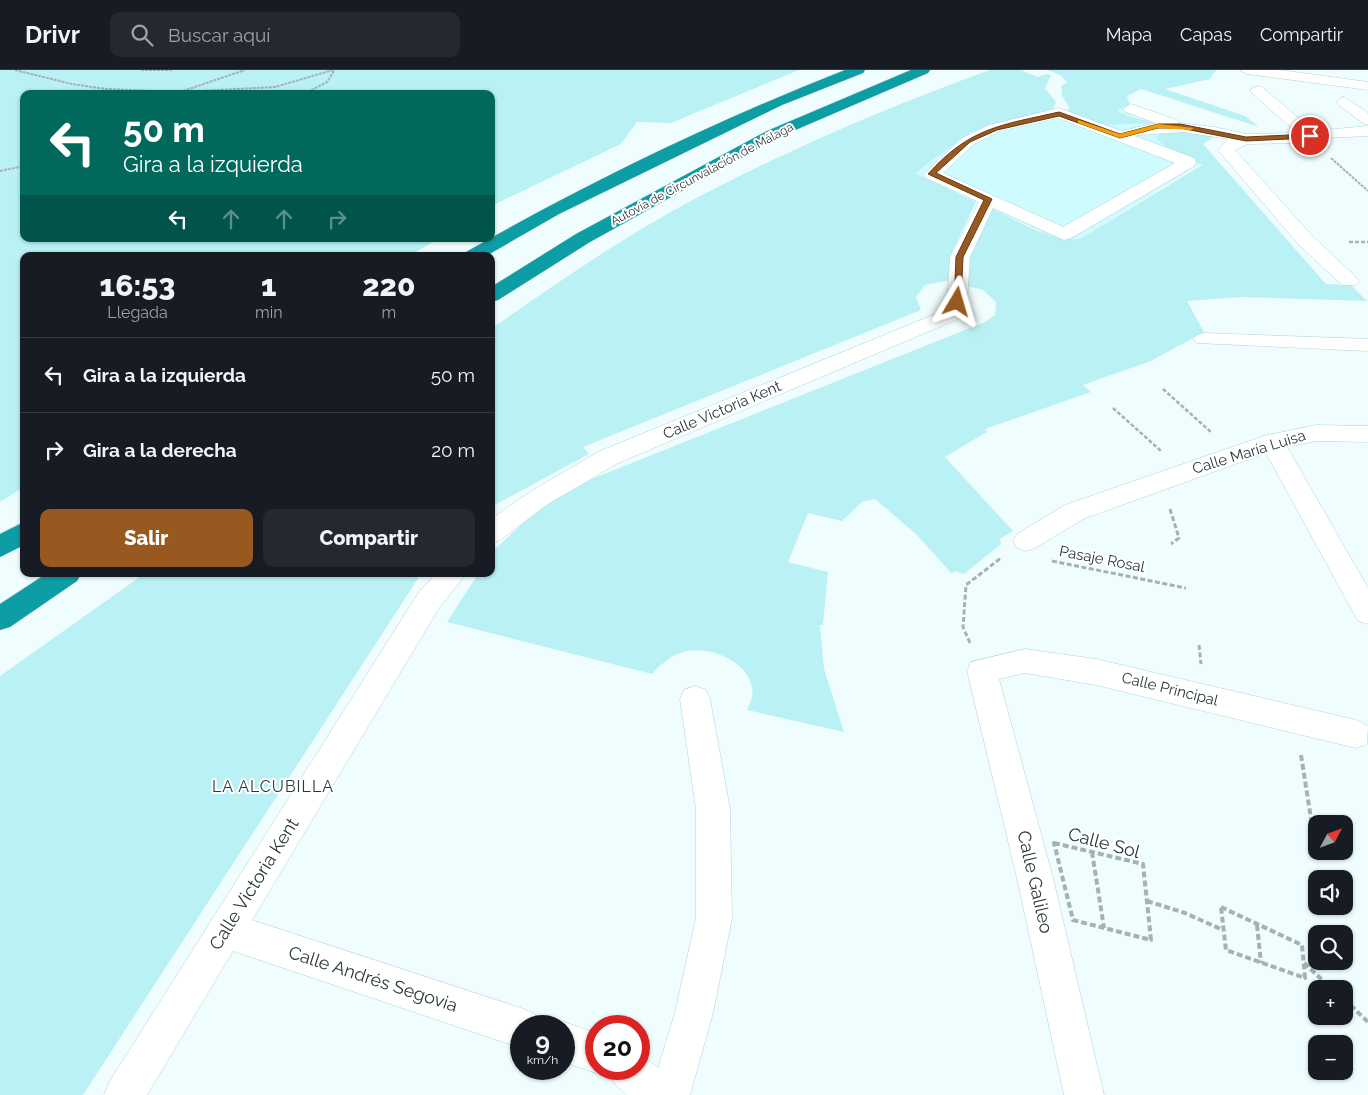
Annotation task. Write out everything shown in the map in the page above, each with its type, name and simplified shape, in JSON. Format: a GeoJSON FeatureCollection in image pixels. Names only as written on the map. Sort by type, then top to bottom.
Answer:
{"type":"FeatureCollection","features":[{"type":"Feature","properties":{"kind":"highway","name":"Autovía de Circunvalación de Málaga"},"geometry":{"type":"LineString","coordinates":[[480,252],[562,206],[777,102],[858,70]]}},
{"type":"Feature","properties":{"kind":"highway","name":"Autovía de Circunvalación de Málaga"},"geometry":{"type":"LineString","coordinates":[[495,293],[583,238],[773,134],[923,70]]}},
{"type":"Feature","properties":{"kind":"highway"},"geometry":{"type":"LineString","coordinates":[[0,547],[20,534]]}},
{"type":"Feature","properties":{"kind":"highway"},"geometry":{"type":"LineString","coordinates":[[0,619],[63,577]]}},
{"type":"Feature","properties":{"kind":"street"},"geometry":{"type":"LineString","coordinates":[[1247,70],[1368,86]]}},
{"type":"Feature","properties":{"kind":"street"},"geometry":{"type":"LineString","coordinates":[[1257,90],[1307,137],[1368,146]]}},
{"type":"Feature","properties":{"kind":"street"},"geometry":{"type":"LineString","coordinates":[[1344,102],[1368,120]]}},
{"type":"Feature","properties":{"kind":"street"},"geometry":{"type":"LineString","coordinates":[[1131,109],[1180,126],[1246,139],[1307,137],[1326,133],[1368,131]]}},
{"type":"Feature","properties":{"kind":"street"},"geometry":{"type":"LineString","coordinates":[[1059,114],[1120,136],[1188,162],[1064,234],[932,174],[968,141],[995,128],[1059,114]]}},
{"type":"Feature","properties":{"kind":"street"},"geometry":{"type":"LineString","coordinates":[[1120,136],[1133,131],[1158,126],[1180,126]]}},
{"type":"Feature","properties":{"kind":"street"},"geometry":{"type":"LineString","coordinates":[[1246,139],[1233,143],[1226,150],[1306,241],[1349,281]]}},
{"type":"Feature","properties":{"kind":"street","name":"Calle Victoria Kent"},"geometry":{"type":"LineString","coordinates":[[495,530],[539,498],[609,457],[950,315],[957,302],[960,257],[988,199]]}},
{"type":"Feature","properties":{"kind":"street"},"geometry":{"type":"LineString","coordinates":[[1204,339],[1368,345]]}},
{"type":"Feature","properties":{"kind":"street","name":"Calle María Luisa"},"geometry":{"type":"LineString","coordinates":[[1020,544],[1074,512],[1173,475],[1272,442],[1316,432],[1368,434]]}},
{"type":"Feature","properties":{"kind":"street"},"geometry":{"type":"LineString","coordinates":[[1272,442],[1368,613]]}},
{"type":"Feature","properties":{"kind":"street","name":"Calle Victoria Kent"},"geometry":{"type":"LineString","coordinates":[[124,1095],[429,600],[449,577]]}},
{"type":"Feature","properties":{"kind":"street","name":"Calle Principal"},"geometry":{"type":"LineString","coordinates":[[977,659],[1025,661],[1096,672],[1356,734]]}},
{"type":"Feature","properties":{"kind":"street","name":"Calle Galileo"},"geometry":{"type":"LineString","coordinates":[[977,659],[1035,878],[1084,1095]]}},
{"type":"Feature","properties":{"kind":"street"},"geometry":{"type":"LineString","coordinates":[[670,1095],[694,1012],[714,918],[713,809],[695,699]]}},
{"type":"Feature","properties":{"kind":"street","name":"Calle Andrés Segovia"},"geometry":{"type":"LineString","coordinates":[[225,930],[510,1024]]}},
{"type":"Feature","properties":{"kind":"street"},"geometry":{"type":"LineString","coordinates":[[641,1080],[658,1095]]}},
{"type":"Feature","properties":{"kind":"path"},"geometry":{"type":"LineString","coordinates":[[15,70],[34,77],[84,85],[153,90]]}},
{"type":"Feature","properties":{"kind":"path"},"geometry":{"type":"LineString","coordinates":[[141,70],[172,70]]}},
{"type":"Feature","properties":{"kind":"path"},"geometry":{"type":"LineString","coordinates":[[186,90],[245,70]]}},
{"type":"Feature","properties":{"kind":"path"},"geometry":{"type":"LineString","coordinates":[[249,90],[277,87],[334,70]]}},
{"type":"Feature","properties":{"kind":"path"},"geometry":{"type":"LineString","coordinates":[[312,90],[327,82],[334,70]]}},
{"type":"Feature","properties":{"kind":"path"},"geometry":{"type":"LineString","coordinates":[[1307,137],[1368,190]]}},
{"type":"Feature","properties":{"kind":"path"},"geometry":{"type":"LineString","coordinates":[[0,171],[20,167]]}},
{"type":"Feature","properties":{"kind":"path"},"geometry":{"type":"LineString","coordinates":[[1163,389],[1237,455]]}},
{"type":"Feature","properties":{"kind":"path"},"geometry":{"type":"LineString","coordinates":[[1113,408],[1173,475],[1179,538],[1171,544]]}},
{"type":"Feature","properties":{"kind":"path"},"geometry":{"type":"LineString","coordinates":[[977,659],[963,627],[966,585],[1020,544]]}},
{"type":"Feature","properties":{"kind":"path","name":"Pasaje Rosal"},"geometry":{"type":"LineString","coordinates":[[1020,544],[1037,558],[1186,588]]}},
{"type":"Feature","properties":{"kind":"path"},"geometry":{"type":"LineString","coordinates":[[1295,720],[1310,815]]}},
{"type":"Feature","properties":{"kind":"path","name":"Calle Sol"},"geometry":{"type":"LineString","coordinates":[[1054,843],[1143,864],[1151,940],[1073,920]]}},
{"type":"Feature","properties":{"kind":"path"},"geometry":{"type":"LineString","coordinates":[[1092,852],[1104,928]]}},
{"type":"Feature","properties":{"kind":"path"},"geometry":{"type":"LineString","coordinates":[[1147,901],[1185,913],[1223,930]]}},
{"type":"Feature","properties":{"kind":"path"},"geometry":{"type":"LineString","coordinates":[[1221,907],[1257,924],[1302,945],[1305,978],[1226,950],[1221,907]]}},
{"type":"Feature","properties":{"kind":"path"},"geometry":{"type":"LineString","coordinates":[[1257,924],[1261,963]]}},
{"type":"Feature","properties":{"kind":"path"},"geometry":{"type":"LineString","coordinates":[[1303,962],[1322,980]]}},
{"type":"Feature","properties":{"kind":"path"},"geometry":{"type":"LineString","coordinates":[[1353,1008],[1368,1022]]}},
{"type":"Feature","properties":{"kind":"shaded area"},"geometry":{"type":"Polygon","coordinates":[[[0,70],[799,70],[671,123],[637,122],[621,144],[495,204],[495,90],[20,90],[20,242],[433,242],[416,252],[20,252],[20,490],[0,502],[0,70]]]}},
{"type":"Feature","properties":{"kind":"shaded area"},"geometry":{"type":"Polygon","coordinates":[[[990,70],[1021,70],[1038,77],[1046,74],[1051,75],[1045,88],[1056,102],[1053,109],[971,132],[915,173],[976,202],[952,252],[952,280],[925,285],[916,297],[921,310],[583,447],[589,454],[495,505],[495,326],[627,238],[684,205],[780,157],[919,97],[990,70]]]}},
{"type":"Feature","properties":{"kind":"shaded area"},"geometry":{"type":"Polygon","coordinates":[[[1047,70],[1216,70],[1210,79],[1165,89],[1245,116],[1259,127],[1141,89],[1127,96],[1130,105],[1117,110],[1125,115],[1153,123],[1103,125],[1068,111],[1069,107],[1062,96],[1061,86],[1067,82],[1060,75],[1047,70]]]}},
{"type":"Feature","properties":{"kind":"shaded area"},"geometry":{"type":"Polygon","coordinates":[[[1130,105],[1178,123],[1216,127],[1215,136],[1203,144],[1213,156],[1080,239],[1063,240],[1048,235],[915,173],[971,132],[1053,109],[1152,123],[1138,117],[1122,115],[1116,109],[1130,105]]]}},
{"type":"Feature","properties":{"kind":"shaded area"},"geometry":{"type":"Polygon","coordinates":[[[1179,131],[1215,136],[1203,144],[1326,284],[1351,285],[1367,301],[1241,297],[1187,301],[1204,332],[1151,361],[1083,385],[1091,392],[985,429],[987,432],[945,457],[1013,531],[1000,539],[1001,544],[964,574],[954,571],[952,574],[917,535],[875,499],[862,502],[842,521],[808,513],[788,562],[828,572],[823,625],[820,625],[824,669],[844,732],[747,710],[752,694],[749,678],[735,662],[714,653],[693,650],[683,652],[666,661],[652,674],[447,622],[476,577],[495,577],[495,549],[537,510],[594,478],[985,322],[995,315],[996,302],[983,290],[967,286],[969,252],[991,208],[1045,234],[1068,239],[1080,239],[1202,165],[1163,145],[1156,137],[1163,132],[1179,131]]]}},
{"type":"Feature","properties":{"kind":"shaded area"},"geometry":{"type":"Polygon","coordinates":[[[140,577],[419,577],[83,1095],[0,1095],[0,676],[140,577]]]}},
{"type":"Feature","properties":{"kind":"slow traffic"},"geometry":{"type":"LineString","coordinates":[[1080,121],[1120,136],[1133,131],[1158,126],[1191,128]]}},
{"type":"Feature","properties":{"kind":"district","name":"LA ALCUBILLA"},"geometry":{"type":"Point","coordinates":[273,786]}},
{"type":"Feature","properties":{"kind":"route"},"geometry":{"type":"LineString","coordinates":[[957,302],[960,283],[960,257],[988,199],[932,174],[968,141],[995,128],[1059,114],[1120,136],[1133,131],[1158,126],[1180,126],[1246,139],[1304,138],[1310,136]]}}]}
